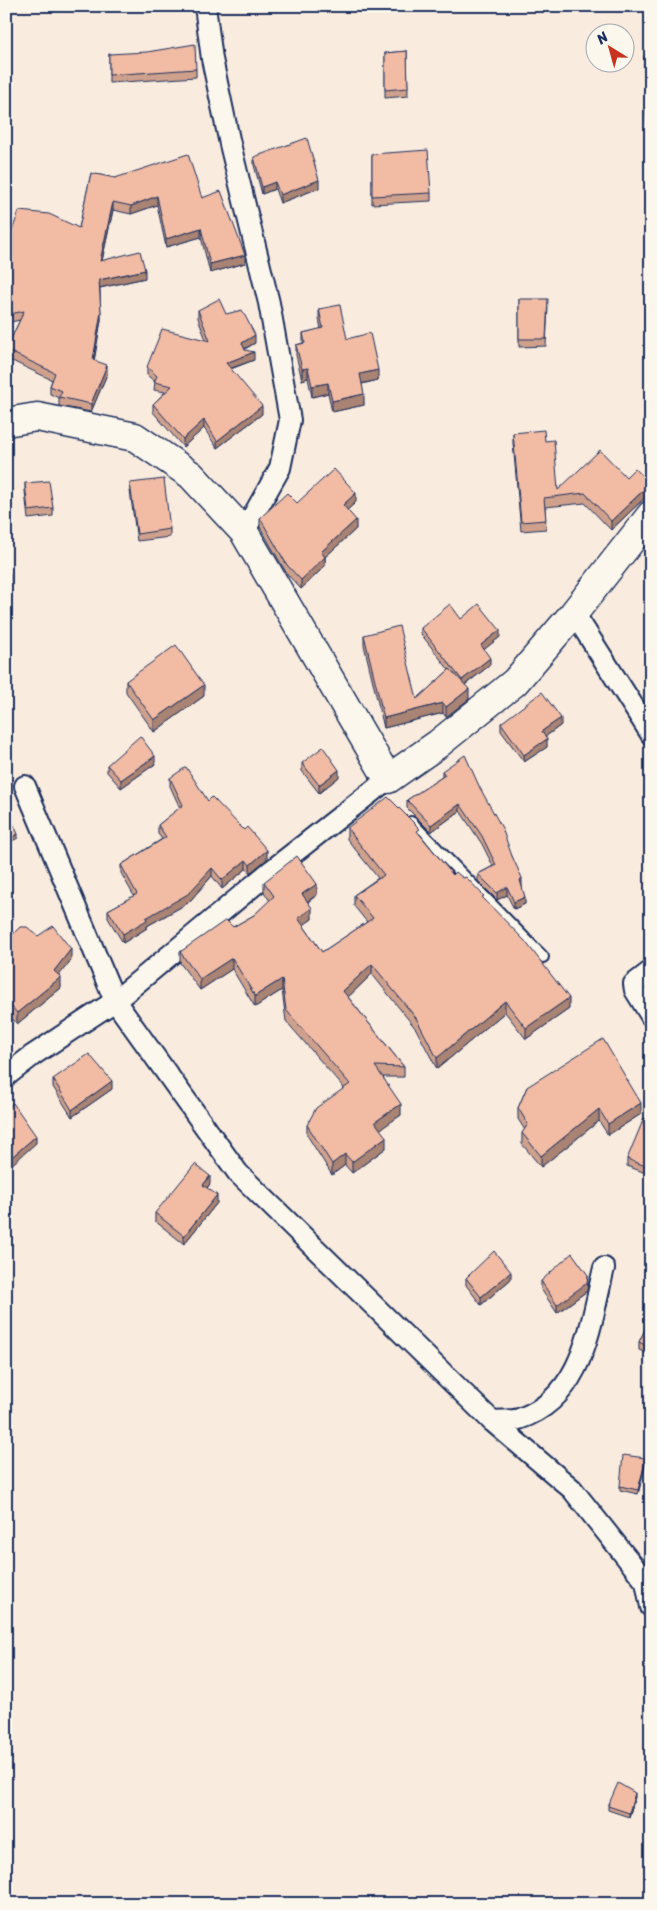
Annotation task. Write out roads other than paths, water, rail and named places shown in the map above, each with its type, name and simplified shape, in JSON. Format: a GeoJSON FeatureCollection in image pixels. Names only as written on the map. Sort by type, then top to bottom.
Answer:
{"type":"FeatureCollection","features":[{"type":"Feature","properties":{"kind":"street"},"geometry":{"type":"LineString","coordinates":[[205,6],[212,59],[228,135],[269,303],[290,420],[280,468],[244,532]]}},
{"type":"Feature","properties":{"kind":"street"},"geometry":{"type":"LineString","coordinates":[[6,422],[37,417],[135,437],[191,475],[244,532],[383,787]]}},
{"type":"Feature","properties":{"kind":"street"},"geometry":{"type":"LineString","coordinates":[[6,1076],[116,1001],[272,870],[383,787],[514,682],[574,613],[651,515]]}},
{"type":"Feature","properties":{"kind":"street"},"geometry":{"type":"LineString","coordinates":[[574,613],[651,734]]}},
{"type":"Feature","properties":{"kind":"street"},"geometry":{"type":"LineString","coordinates":[[25,786],[116,1001],[238,1173],[492,1420],[572,1489],[646,1582],[651,1607]]}},
{"type":"Feature","properties":{"kind":"street"},"geometry":{"type":"LineString","coordinates":[[651,971],[634,984],[635,990],[651,1016]]}},
{"type":"Feature","properties":{"kind":"street"},"geometry":{"type":"LineString","coordinates":[[492,1420],[518,1419],[554,1399],[570,1381],[586,1340],[604,1268]]}},
{"type":"Feature","properties":{"kind":"lane"},"geometry":{"type":"LineString","coordinates":[[405,816],[543,957]]}}]}
